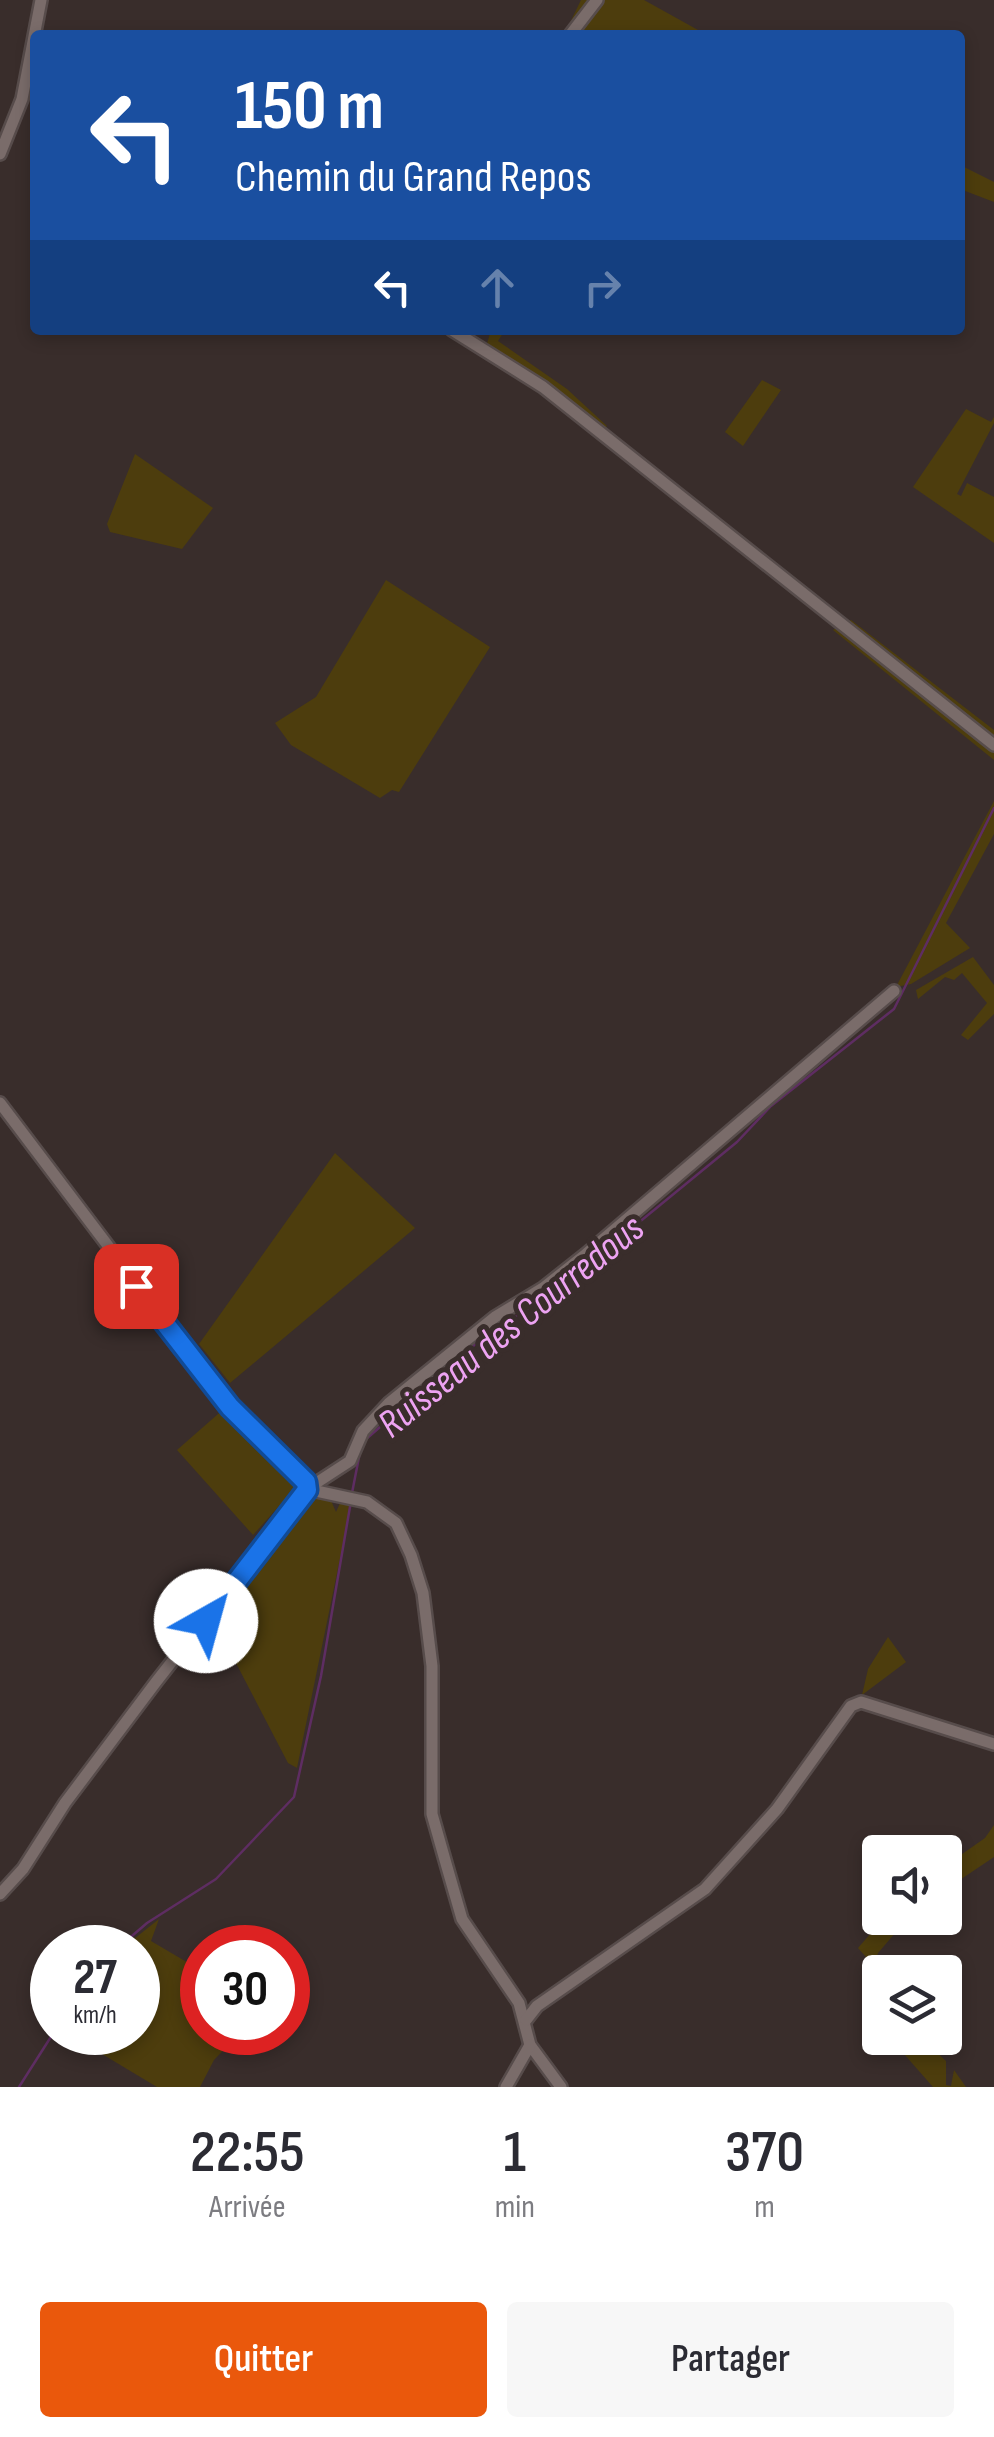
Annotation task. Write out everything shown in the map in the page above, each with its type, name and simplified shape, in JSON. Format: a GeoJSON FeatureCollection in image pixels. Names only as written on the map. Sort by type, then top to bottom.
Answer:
{"type":"FeatureCollection","features":[{"type":"Feature","properties":{"kind":"street"},"geometry":{"type":"LineString","coordinates":[[35,30],[40,0]]}},
{"type":"Feature","properties":{"kind":"street"},"geometry":{"type":"LineString","coordinates":[[574,30],[597,0]]}},
{"type":"Feature","properties":{"kind":"street"},"geometry":{"type":"LineString","coordinates":[[0,154],[22,99],[30,55]]}},
{"type":"Feature","properties":{"kind":"street"},"geometry":{"type":"LineString","coordinates":[[460,335],[544,387],[994,745]]}},
{"type":"Feature","properties":{"kind":"street"},"geometry":{"type":"LineString","coordinates":[[0,1894],[23,1870],[64,1803],[307,1490],[350,1461],[363,1431],[389,1402],[496,1317],[543,1288],[600,1242],[894,992]]}},
{"type":"Feature","properties":{"kind":"street"},"geometry":{"type":"LineString","coordinates":[[0,1103],[230,1407],[306,1482],[307,1490]]}},
{"type":"Feature","properties":{"kind":"street"},"geometry":{"type":"LineString","coordinates":[[307,1490],[367,1502],[396,1523],[423,1594],[432,1666],[432,1814],[462,1920],[515,1997],[526,2020],[530,2045],[561,2087]]}},
{"type":"Feature","properties":{"kind":"street"},"geometry":{"type":"LineString","coordinates":[[526,2020],[540,2004],[705,1889],[777,1809],[850,1706],[861,1702],[994,1744]]}},
{"type":"Feature","properties":{"kind":"street"},"geometry":{"type":"LineString","coordinates":[[515,1997],[527,2005],[540,2004]]}},
{"type":"Feature","properties":{"kind":"street"},"geometry":{"type":"LineString","coordinates":[[506,2087],[530,2045]]}},
{"type":"Feature","properties":{"kind":"shaded area"},"geometry":{"type":"Polygon","coordinates":[[[581,0],[644,0],[698,30],[566,30],[581,0]]]}},
{"type":"Feature","properties":{"kind":"shaded area"},"geometry":{"type":"Polygon","coordinates":[[[965,168],[994,182],[994,202],[965,191],[965,168]]]}},
{"type":"Feature","properties":{"kind":"shaded area"},"geometry":{"type":"Polygon","coordinates":[[[490,335],[502,335],[498,341],[567,389],[607,426],[596,435],[486,347],[490,335]]]}},
{"type":"Feature","properties":{"kind":"shaded area"},"geometry":{"type":"Polygon","coordinates":[[[762,380],[781,390],[743,446],[725,432],[762,380]]]}},
{"type":"Feature","properties":{"kind":"shaded area"},"geometry":{"type":"Polygon","coordinates":[[[966,409],[991,422],[994,417],[994,423],[957,494],[961,496],[967,483],[994,497],[994,543],[913,487],[966,409]]]}},
{"type":"Feature","properties":{"kind":"shaded area"},"geometry":{"type":"Polygon","coordinates":[[[135,454],[213,508],[182,549],[110,532],[107,524],[135,454]]]}},
{"type":"Feature","properties":{"kind":"shaded area"},"geometry":{"type":"Polygon","coordinates":[[[386,580],[490,647],[399,792],[392,790],[380,798],[291,745],[275,723],[316,697],[386,580]]]}},
{"type":"Feature","properties":{"kind":"shaded area"},"geometry":{"type":"Polygon","coordinates":[[[851,620],[994,730],[994,760],[833,630],[851,620]]]}},
{"type":"Feature","properties":{"kind":"shaded area"},"geometry":{"type":"Polygon","coordinates":[[[994,801],[994,834],[946,923],[970,948],[911,984],[896,987],[994,801]]]}},
{"type":"Feature","properties":{"kind":"shaded area"},"geometry":{"type":"Polygon","coordinates":[[[973,957],[994,985],[994,1014],[968,1040],[961,1035],[987,1003],[962,973],[954,980],[945,977],[918,999],[916,990],[973,957]]]}},
{"type":"Feature","properties":{"kind":"shaded area"},"geometry":{"type":"Polygon","coordinates":[[[335,1153],[415,1228],[230,1383],[199,1344],[335,1153]]]}},
{"type":"Feature","properties":{"kind":"shaded area"},"geometry":{"type":"Polygon","coordinates":[[[226,1407],[299,1484],[253,1535],[177,1450],[226,1407]]]}},
{"type":"Feature","properties":{"kind":"shaded area"},"geometry":{"type":"Polygon","coordinates":[[[310,1492],[329,1496],[336,1512],[341,1501],[351,1505],[297,1768],[288,1763],[213,1619],[310,1492]]]}},
{"type":"Feature","properties":{"kind":"shaded area"},"geometry":{"type":"Polygon","coordinates":[[[888,1637],[906,1662],[862,1695],[868,1669],[888,1637]]]}},
{"type":"Feature","properties":{"kind":"shaded area"},"geometry":{"type":"Polygon","coordinates":[[[994,1825],[994,1857],[962,1879],[962,1854],[985,1838],[994,1825]]]}},
{"type":"Feature","properties":{"kind":"shaded area"},"geometry":{"type":"Polygon","coordinates":[[[869,1935],[893,1935],[877,1955],[864,1955],[858,1948],[869,1935]]]}},
{"type":"Feature","properties":{"kind":"shaded area"},"geometry":{"type":"Polygon","coordinates":[[[160,1946],[180,1958],[180,2055],[219,2055],[200,2087],[157,2087],[104,2055],[160,2055],[160,1946]]]}},
{"type":"Feature","properties":{"kind":"shaded area"},"geometry":{"type":"Polygon","coordinates":[[[905,2055],[939,2055],[946,2061],[946,2085],[951,2086],[954,2070],[966,2087],[933,2087],[905,2055]]]}},
{"type":"Feature","properties":{"kind":"waterway","name":"Ruisseau des Courredous"},"geometry":{"type":"LineString","coordinates":[[365,1440],[473,1346],[565,1283],[737,1142],[771,1106],[894,1009],[994,808]]}},
{"type":"Feature","properties":{"kind":"waterway","name":"Ruisseau des Courredous"},"geometry":{"type":"LineString","coordinates":[[352,1493],[360,1452]]}},
{"type":"Feature","properties":{"kind":"waterway","name":"Ruisseau des Courredous"},"geometry":{"type":"LineString","coordinates":[[145,1925],[216,1879],[294,1797],[321,1676],[351,1501]]}},
{"type":"Feature","properties":{"kind":"waterway","name":"Ruisseau des Courredous"},"geometry":{"type":"LineString","coordinates":[[19,2087],[39,2055]]}},
{"type":"Feature","properties":{"kind":"route"},"geometry":{"type":"LineString","coordinates":[[136,1286],[230,1407],[306,1482],[307,1490],[206,1621]]}}]}
